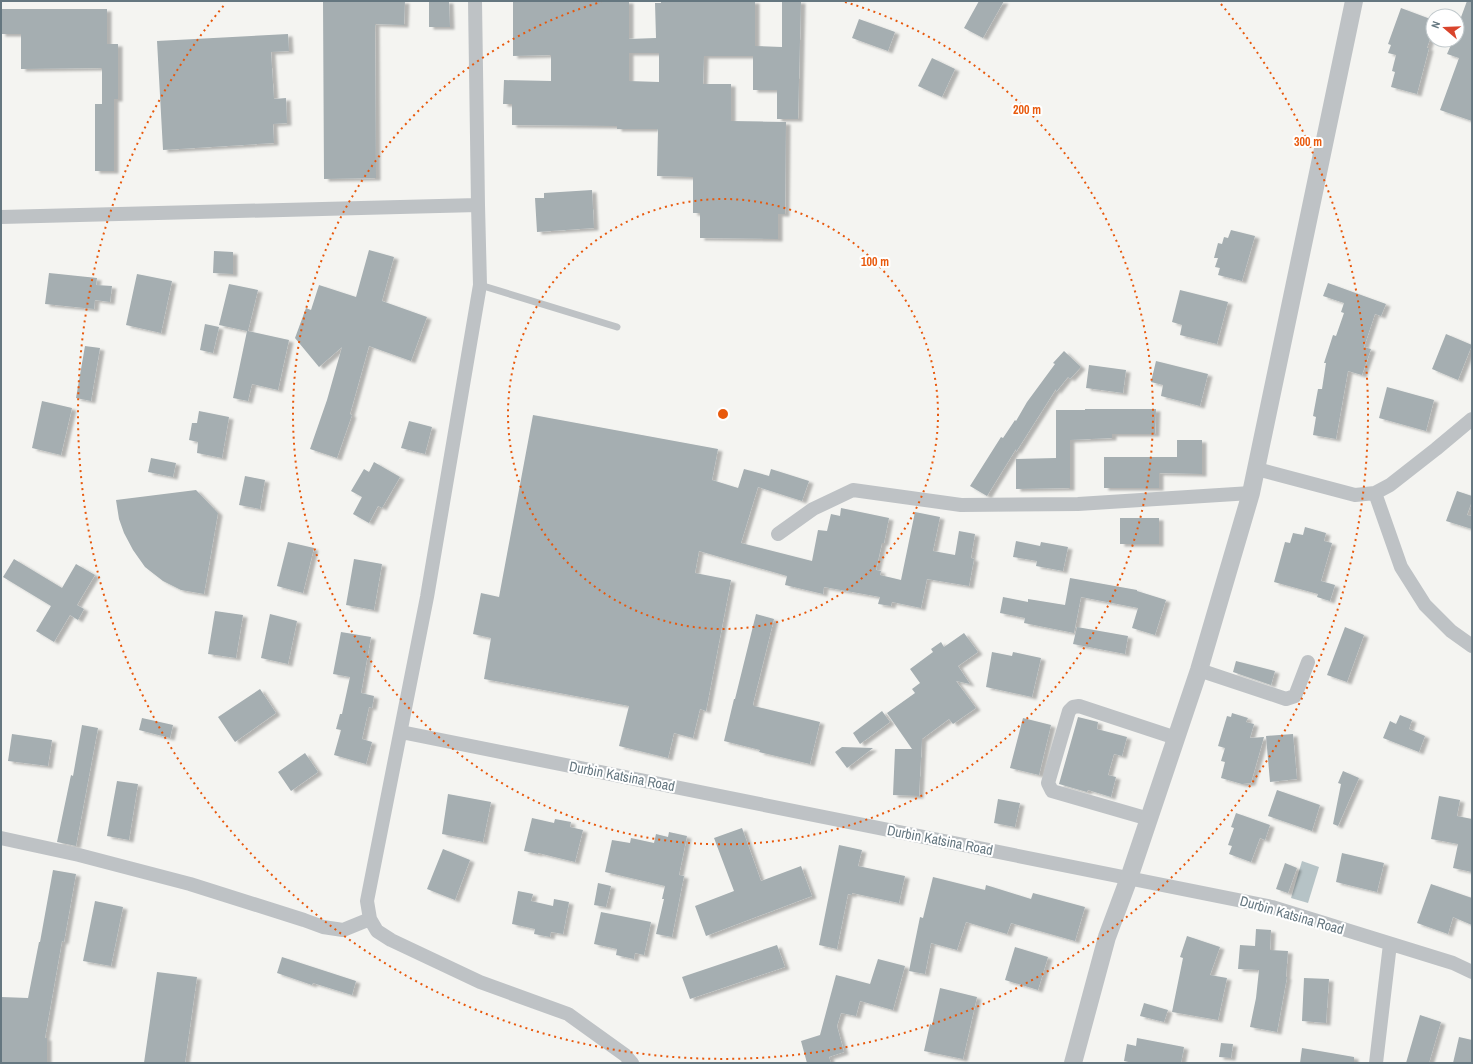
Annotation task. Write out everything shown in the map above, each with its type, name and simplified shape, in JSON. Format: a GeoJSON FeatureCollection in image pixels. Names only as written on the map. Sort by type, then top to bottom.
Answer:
{"type":"FeatureCollection","features":[{"type":"Feature","properties":{"kind":"street"},"geometry":{"type":"LineString","coordinates":[[475,1],[480,285],[427,597],[367,901],[370,919],[377,931],[391,940],[480,982],[568,1014],[625,1055],[632,1063]]}},
{"type":"Feature","properties":{"kind":"street"},"geometry":{"type":"LineString","coordinates":[[1073,1063],[1107,937],[1129,878],[1199,670],[1251,493],[1354,1]]}},
{"type":"Feature","properties":{"kind":"street"},"geometry":{"type":"LineString","coordinates":[[1,217],[478,205]]}},
{"type":"Feature","properties":{"kind":"street"},"geometry":{"type":"LineString","coordinates":[[1256,469],[1355,495],[1375,493],[1390,485],[1472,419]]}},
{"type":"Feature","properties":{"kind":"street"},"geometry":{"type":"LineString","coordinates":[[778,534],[813,509],[853,490],[962,505],[1078,504],[1251,493]]}},
{"type":"Feature","properties":{"kind":"street"},"geometry":{"type":"LineString","coordinates":[[1375,493],[1401,567],[1425,605],[1451,631],[1472,646]]}},
{"type":"Feature","properties":{"kind":"street"},"geometry":{"type":"LineString","coordinates":[[1199,670],[1286,699],[1295,696],[1308,662]]}},
{"type":"Feature","properties":{"kind":"street"},"geometry":{"type":"LineString","coordinates":[[1149,819],[1052,791],[1048,783],[1069,711],[1073,707],[1079,706],[1176,738]]}},
{"type":"Feature","properties":{"kind":"street","name":"Durbin Katsina Road"},"geometry":{"type":"LineString","coordinates":[[401,732],[1272,907],[1453,963],[1472,972]]}},
{"type":"Feature","properties":{"kind":"street"},"geometry":{"type":"LineString","coordinates":[[1,838],[79,855],[190,884],[304,920],[323,928],[343,930],[370,919]]}},
{"type":"Feature","properties":{"kind":"street"},"geometry":{"type":"LineString","coordinates":[[1376,1063],[1390,944]]}},
{"type":"Feature","properties":{"kind":"lane"},"geometry":{"type":"LineString","coordinates":[[480,285],[617,327]]}},
{"type":"Feature","properties":{"kind":"shaded area"},"geometry":{"type":"Polygon","coordinates":[[[1302,861],[1319,867],[1308,903],[1291,898],[1302,861]]]}},
{"type":"Feature","properties":{"kind":"building"},"geometry":{"type":"Polygon","coordinates":[[[323,1],[405,1],[404,25],[375,24],[376,178],[324,179],[323,1]]]}},
{"type":"Feature","properties":{"kind":"building"},"geometry":{"type":"Polygon","coordinates":[[[429,1],[449,1],[450,27],[429,27],[429,1]]]}},
{"type":"Feature","properties":{"kind":"building"},"geometry":{"type":"Polygon","coordinates":[[[513,1],[629,1],[629,39],[656,38],[655,3],[661,3],[661,1],[755,1],[755,46],[782,47],[782,1],[801,1],[798,119],[777,119],[777,90],[753,90],[753,56],[704,56],[703,84],[731,84],[731,121],[786,122],[785,214],[778,214],[778,239],[700,238],[700,213],[693,213],[693,177],[657,176],[658,129],[617,129],[617,126],[512,125],[512,104],[503,104],[504,80],[551,81],[551,55],[513,56],[513,1]],[[629,53],[629,81],[659,82],[659,53],[629,53]]]}},
{"type":"Feature","properties":{"kind":"building"},"geometry":{"type":"Polygon","coordinates":[[[979,1],[1004,1],[983,38],[964,28],[979,1]]]}},
{"type":"Feature","properties":{"kind":"building"},"geometry":{"type":"Polygon","coordinates":[[[1467,1],[1472,1],[1472,121],[1440,110],[1459,58],[1447,54],[1450,48],[1465,48],[1464,8],[1467,1]]]}},
{"type":"Feature","properties":{"kind":"building"},"geometry":{"type":"Polygon","coordinates":[[[1401,8],[1425,17],[1425,48],[1429,48],[1417,94],[1391,87],[1395,72],[1392,71],[1396,55],[1388,53],[1391,45],[1388,44],[1401,8]]]}},
{"type":"Feature","properties":{"kind":"building"},"geometry":{"type":"Polygon","coordinates":[[[1,9],[107,9],[107,44],[118,44],[118,99],[114,99],[114,171],[95,171],[95,104],[102,104],[102,68],[21,69],[21,34],[1,34],[1,9]]]}},
{"type":"Feature","properties":{"kind":"building"},"geometry":{"type":"Polygon","coordinates":[[[859,19],[895,32],[888,51],[852,38],[859,19]]]}},
{"type":"Feature","properties":{"kind":"building"},"geometry":{"type":"Polygon","coordinates":[[[288,34],[289,51],[271,52],[274,99],[286,98],[287,123],[273,124],[274,143],[163,150],[157,41],[288,34]]]}},
{"type":"Feature","properties":{"kind":"building"},"geometry":{"type":"Polygon","coordinates":[[[932,58],[955,69],[942,97],[918,86],[932,58]]]}},
{"type":"Feature","properties":{"kind":"building"},"geometry":{"type":"Polygon","coordinates":[[[592,190],[594,228],[537,232],[535,198],[544,198],[544,193],[592,190]]]}},
{"type":"Feature","properties":{"kind":"building"},"geometry":{"type":"Polygon","coordinates":[[[1231,230],[1255,236],[1242,281],[1218,275],[1220,268],[1215,267],[1218,258],[1214,258],[1218,243],[1222,244],[1224,237],[1228,238],[1231,230]]]}},
{"type":"Feature","properties":{"kind":"building"},"geometry":{"type":"Polygon","coordinates":[[[369,250],[394,257],[382,301],[427,317],[411,361],[369,346],[350,414],[352,415],[337,458],[310,449],[327,400],[342,347],[319,367],[295,338],[306,308],[311,310],[319,285],[356,297],[369,250]]]}},
{"type":"Feature","properties":{"kind":"building"},"geometry":{"type":"Polygon","coordinates":[[[214,251],[233,252],[233,274],[213,273],[214,251]]]}},
{"type":"Feature","properties":{"kind":"building"},"geometry":{"type":"Polygon","coordinates":[[[49,273],[97,278],[96,285],[112,286],[110,302],[95,300],[94,309],[45,304],[49,273]]]}},
{"type":"Feature","properties":{"kind":"building"},"geometry":{"type":"Polygon","coordinates":[[[137,274],[172,281],[161,333],[126,325],[137,274]]]}},
{"type":"Feature","properties":{"kind":"building"},"geometry":{"type":"Polygon","coordinates":[[[1328,283],[1386,304],[1381,316],[1375,314],[1364,347],[1371,349],[1362,375],[1348,371],[1336,439],[1313,435],[1316,417],[1313,416],[1318,389],[1322,389],[1326,363],[1324,363],[1333,335],[1336,336],[1344,313],[1341,312],[1344,303],[1323,296],[1328,283]]]}},
{"type":"Feature","properties":{"kind":"building"},"geometry":{"type":"Polygon","coordinates":[[[229,284],[258,290],[248,331],[289,340],[278,390],[252,384],[248,401],[233,398],[247,331],[219,325],[229,284]]]}},
{"type":"Feature","properties":{"kind":"building"},"geometry":{"type":"Polygon","coordinates":[[[1180,290],[1228,302],[1217,344],[1180,335],[1182,325],[1172,322],[1180,290]]]}},
{"type":"Feature","properties":{"kind":"building"},"geometry":{"type":"Polygon","coordinates":[[[205,324],[219,327],[213,353],[200,350],[205,324]]]}},
{"type":"Feature","properties":{"kind":"building"},"geometry":{"type":"Polygon","coordinates":[[[1446,334],[1472,345],[1458,380],[1432,369],[1446,334]]]}},
{"type":"Feature","properties":{"kind":"building"},"geometry":{"type":"Polygon","coordinates":[[[85,346],[100,348],[91,401],[76,398],[85,346]]]}},
{"type":"Feature","properties":{"kind":"building"},"geometry":{"type":"Polygon","coordinates":[[[1064,351],[1081,367],[1070,379],[1068,377],[1056,392],[1056,389],[987,496],[970,486],[1001,437],[1003,438],[1015,420],[1016,421],[1027,402],[1055,364],[1053,363],[1064,351]]]}},
{"type":"Feature","properties":{"kind":"building"},"geometry":{"type":"Polygon","coordinates":[[[1156,361],[1208,374],[1200,406],[1161,396],[1163,385],[1151,382],[1156,361]]]}},
{"type":"Feature","properties":{"kind":"building"},"geometry":{"type":"Polygon","coordinates":[[[1089,365],[1126,370],[1123,393],[1086,388],[1089,365]]]}},
{"type":"Feature","properties":{"kind":"building"},"geometry":{"type":"Polygon","coordinates":[[[1387,387],[1434,400],[1426,431],[1379,418],[1387,387]]]}},
{"type":"Feature","properties":{"kind":"building"},"geometry":{"type":"Polygon","coordinates":[[[42,401],[72,408],[61,455],[32,448],[42,401]]]}},
{"type":"Feature","properties":{"kind":"building"},"geometry":{"type":"Polygon","coordinates":[[[1156,409],[1155,434],[1112,434],[1112,438],[1070,440],[1070,488],[1016,489],[1016,459],[1056,458],[1056,410],[1156,409]]]}},
{"type":"Feature","properties":{"kind":"building"},"geometry":{"type":"Polygon","coordinates":[[[199,411],[229,417],[222,458],[197,453],[198,442],[189,440],[192,423],[197,423],[199,411]]]}},
{"type":"Feature","properties":{"kind":"building"},"geometry":{"type":"Polygon","coordinates":[[[533,415],[718,449],[712,480],[738,488],[744,469],[769,476],[771,469],[809,481],[802,501],[758,487],[741,543],[812,561],[818,530],[827,531],[831,514],[840,516],[841,508],[889,518],[884,543],[882,543],[876,570],[881,571],[880,575],[901,580],[915,512],[940,517],[933,551],[955,555],[959,531],[975,534],[971,558],[974,559],[969,586],[927,579],[921,608],[892,602],[891,606],[878,604],[880,597],[824,587],[823,594],[785,585],[787,576],[699,551],[695,573],[731,580],[706,711],[700,709],[693,738],[674,733],[668,758],[619,746],[629,706],[484,679],[491,638],[473,634],[481,593],[499,597],[533,415]]]}},
{"type":"Feature","properties":{"kind":"building"},"geometry":{"type":"Polygon","coordinates":[[[409,421],[432,427],[425,454],[401,448],[409,421]]]}},
{"type":"Feature","properties":{"kind":"building"},"geometry":{"type":"Polygon","coordinates":[[[1177,440],[1202,440],[1202,474],[1159,473],[1159,488],[1104,488],[1104,457],[1177,457],[1177,440]]]}},
{"type":"Feature","properties":{"kind":"building"},"geometry":{"type":"Polygon","coordinates":[[[151,458],[176,463],[173,477],[148,472],[151,458]]]}},
{"type":"Feature","properties":{"kind":"building"},"geometry":{"type":"Polygon","coordinates":[[[374,462],[400,477],[382,508],[378,506],[369,523],[353,514],[362,497],[351,491],[364,469],[369,472],[374,462]]]}},
{"type":"Feature","properties":{"kind":"building"},"geometry":{"type":"Polygon","coordinates":[[[245,476],[265,480],[260,509],[239,505],[245,476]]]}},
{"type":"Feature","properties":{"kind":"building"},"geometry":{"type":"Polygon","coordinates":[[[196,490],[218,513],[204,594],[181,590],[163,581],[145,567],[133,550],[124,533],[119,519],[116,500],[196,490]]]}},
{"type":"Feature","properties":{"kind":"building"},"geometry":{"type":"Polygon","coordinates":[[[1457,491],[1472,496],[1472,501],[1467,515],[1472,516],[1472,529],[1446,521],[1457,491]]]}},
{"type":"Feature","properties":{"kind":"building"},"geometry":{"type":"Polygon","coordinates":[[[1120,518],[1159,518],[1159,544],[1120,544],[1120,518]]]}},
{"type":"Feature","properties":{"kind":"building"},"geometry":{"type":"Polygon","coordinates":[[[1305,527],[1326,533],[1324,541],[1332,543],[1321,581],[1335,585],[1330,601],[1317,597],[1318,594],[1274,582],[1285,542],[1290,543],[1293,533],[1303,535],[1305,527]]]}},
{"type":"Feature","properties":{"kind":"building"},"geometry":{"type":"Polygon","coordinates":[[[1016,541],[1040,546],[1041,542],[1068,547],[1063,571],[1036,566],[1037,561],[1013,557],[1016,541]]]}},
{"type":"Feature","properties":{"kind":"building"},"geometry":{"type":"Polygon","coordinates":[[[288,542],[314,548],[303,593],[277,586],[288,542]]]}},
{"type":"Feature","properties":{"kind":"building"},"geometry":{"type":"Polygon","coordinates":[[[14,559],[62,588],[76,564],[95,575],[77,605],[84,609],[78,620],[70,615],[54,642],[36,631],[51,606],[3,577],[14,559]]]}},
{"type":"Feature","properties":{"kind":"building"},"geometry":{"type":"Polygon","coordinates":[[[354,559],[382,564],[374,610],[346,605],[354,559]]]}},
{"type":"Feature","properties":{"kind":"building"},"geometry":{"type":"Polygon","coordinates":[[[1070,578],[1137,590],[1166,600],[1155,635],[1132,628],[1138,608],[1081,597],[1074,633],[1024,623],[1025,618],[1000,613],[1003,597],[1028,602],[1028,599],[1065,605],[1070,578]]]}},
{"type":"Feature","properties":{"kind":"building"},"geometry":{"type":"Polygon","coordinates":[[[215,611],[243,615],[236,658],[208,654],[215,611]]]}},
{"type":"Feature","properties":{"kind":"building"},"geometry":{"type":"Polygon","coordinates":[[[270,614],[297,621],[288,664],[261,658],[270,614]]]}},
{"type":"Feature","properties":{"kind":"building"},"geometry":{"type":"Polygon","coordinates":[[[756,614],[774,619],[753,704],[754,706],[820,722],[810,764],[759,752],[760,750],[724,741],[756,614]]]}},
{"type":"Feature","properties":{"kind":"building"},"geometry":{"type":"Polygon","coordinates":[[[1077,627],[1128,636],[1125,654],[1073,644],[1077,627]]]}},
{"type":"Feature","properties":{"kind":"building"},"geometry":{"type":"Polygon","coordinates":[[[1345,627],[1364,635],[1347,682],[1327,675],[1345,627]]]}},
{"type":"Feature","properties":{"kind":"building"},"geometry":{"type":"Polygon","coordinates":[[[341,632],[371,637],[361,693],[374,696],[372,708],[369,707],[362,739],[372,742],[366,764],[334,755],[341,730],[336,729],[340,714],[342,714],[350,677],[333,674],[341,632]]]}},
{"type":"Feature","properties":{"kind":"building"},"geometry":{"type":"Polygon","coordinates":[[[964,633],[978,652],[958,666],[970,684],[956,681],[976,708],[953,724],[949,719],[922,739],[919,796],[893,795],[895,749],[912,749],[887,713],[915,693],[912,689],[920,683],[910,669],[933,652],[931,649],[941,642],[944,647],[964,633]]]}},
{"type":"Feature","properties":{"kind":"building"},"geometry":{"type":"Polygon","coordinates":[[[992,652],[1012,656],[1013,652],[1041,658],[1032,697],[986,687],[992,652]]]}},
{"type":"Feature","properties":{"kind":"building"},"geometry":{"type":"Polygon","coordinates":[[[1236,661],[1275,671],[1271,685],[1233,672],[1236,661]]]}},
{"type":"Feature","properties":{"kind":"building"},"geometry":{"type":"Polygon","coordinates":[[[260,689],[276,713],[235,742],[218,717],[260,689]]]}},
{"type":"Feature","properties":{"kind":"building"},"geometry":{"type":"Polygon","coordinates":[[[882,711],[890,722],[860,744],[853,733],[882,711]]]}},
{"type":"Feature","properties":{"kind":"building"},"geometry":{"type":"Polygon","coordinates":[[[1232,713],[1248,718],[1246,722],[1254,724],[1250,738],[1264,737],[1251,783],[1242,784],[1221,778],[1225,762],[1221,761],[1225,748],[1218,746],[1227,716],[1231,717],[1232,713]]]}},
{"type":"Feature","properties":{"kind":"building"},"geometry":{"type":"Polygon","coordinates":[[[1400,715],[1412,720],[1409,729],[1425,736],[1419,752],[1383,738],[1390,721],[1396,724],[1400,715]]]}},
{"type":"Feature","properties":{"kind":"building"},"geometry":{"type":"Polygon","coordinates":[[[1078,717],[1098,722],[1097,729],[1127,737],[1122,756],[1114,754],[1108,775],[1116,777],[1111,797],[1088,790],[1087,792],[1059,784],[1078,717]]]}},
{"type":"Feature","properties":{"kind":"building"},"geometry":{"type":"Polygon","coordinates":[[[142,718],[173,725],[170,738],[139,730],[142,718]]]}},
{"type":"Feature","properties":{"kind":"building"},"geometry":{"type":"Polygon","coordinates":[[[1023,718],[1051,725],[1039,775],[1010,768],[1023,718]]]}},
{"type":"Feature","properties":{"kind":"building"},"geometry":{"type":"Polygon","coordinates":[[[82,725],[98,728],[76,846],[57,842],[71,775],[73,776],[82,725]]]}},
{"type":"Feature","properties":{"kind":"building"},"geometry":{"type":"Polygon","coordinates":[[[12,734],[52,740],[48,766],[8,761],[12,734]]]}},
{"type":"Feature","properties":{"kind":"building"},"geometry":{"type":"Polygon","coordinates":[[[1293,734],[1297,779],[1270,782],[1266,736],[1293,734]]]}},
{"type":"Feature","properties":{"kind":"building"},"geometry":{"type":"Polygon","coordinates":[[[842,747],[873,748],[847,768],[835,752],[842,747]]]}},
{"type":"Feature","properties":{"kind":"building"},"geometry":{"type":"Polygon","coordinates":[[[305,753],[318,772],[291,791],[278,772],[305,753]]]}},
{"type":"Feature","properties":{"kind":"building"},"geometry":{"type":"Polygon","coordinates":[[[1343,771],[1359,778],[1338,826],[1333,824],[1341,784],[1338,783],[1343,771]]]}},
{"type":"Feature","properties":{"kind":"building"},"geometry":{"type":"Polygon","coordinates":[[[117,781],[138,784],[129,840],[107,836],[117,781]]]}},
{"type":"Feature","properties":{"kind":"building"},"geometry":{"type":"Polygon","coordinates":[[[1277,790],[1320,805],[1312,831],[1268,816],[1277,790]]]}},
{"type":"Feature","properties":{"kind":"building"},"geometry":{"type":"Polygon","coordinates":[[[448,794],[491,802],[483,842],[442,834],[448,794]]]}},
{"type":"Feature","properties":{"kind":"building"},"geometry":{"type":"Polygon","coordinates":[[[1439,796],[1460,800],[1457,816],[1472,819],[1472,872],[1453,868],[1458,844],[1431,839],[1439,796]]]}},
{"type":"Feature","properties":{"kind":"building"},"geometry":{"type":"Polygon","coordinates":[[[998,799],[1020,803],[1015,827],[994,823],[998,799]]]}},
{"type":"Feature","properties":{"kind":"building"},"geometry":{"type":"Polygon","coordinates":[[[1236,813],[1270,825],[1265,840],[1260,838],[1251,862],[1229,854],[1232,846],[1228,845],[1234,828],[1231,827],[1236,813]]]}},
{"type":"Feature","properties":{"kind":"building"},"geometry":{"type":"Polygon","coordinates":[[[532,818],[554,823],[555,819],[571,822],[570,827],[583,830],[575,862],[524,851],[532,818]]]}},
{"type":"Feature","properties":{"kind":"building"},"geometry":{"type":"Polygon","coordinates":[[[742,828],[761,881],[801,866],[812,896],[706,936],[695,906],[734,891],[714,838],[742,828]]]}},
{"type":"Feature","properties":{"kind":"building"},"geometry":{"type":"Polygon","coordinates":[[[669,832],[687,836],[679,875],[684,876],[672,937],[656,934],[664,899],[662,899],[665,886],[605,872],[612,840],[630,843],[631,838],[654,843],[656,834],[668,837],[669,832]]]}},
{"type":"Feature","properties":{"kind":"building"},"geometry":{"type":"Polygon","coordinates":[[[839,845],[862,850],[858,866],[905,876],[899,903],[852,893],[852,895],[848,894],[837,949],[819,945],[839,845]]]}},
{"type":"Feature","properties":{"kind":"building"},"geometry":{"type":"Polygon","coordinates":[[[443,849],[470,860],[455,900],[427,889],[443,849]]]}},
{"type":"Feature","properties":{"kind":"building"},"geometry":{"type":"Polygon","coordinates":[[[1342,853],[1384,863],[1377,892],[1336,882],[1342,853]]]}},
{"type":"Feature","properties":{"kind":"building"},"geometry":{"type":"Polygon","coordinates":[[[1285,863],[1297,868],[1288,893],[1276,889],[1285,863]]]}},
{"type":"Feature","properties":{"kind":"building"},"geometry":{"type":"Polygon","coordinates":[[[53,870],[76,874],[64,942],[62,941],[45,1038],[47,1038],[47,1063],[1,1063],[1,997],[28,998],[53,870]]]}},
{"type":"Feature","properties":{"kind":"building"},"geometry":{"type":"Polygon","coordinates":[[[933,877],[985,890],[986,885],[1031,899],[1033,893],[1085,907],[1075,941],[1011,923],[1007,934],[966,922],[957,950],[931,943],[925,974],[909,971],[920,917],[923,918],[933,877]]]}},
{"type":"Feature","properties":{"kind":"building"},"geometry":{"type":"Polygon","coordinates":[[[598,883],[611,886],[606,907],[594,905],[598,883]]]}},
{"type":"Feature","properties":{"kind":"building"},"geometry":{"type":"Polygon","coordinates":[[[1431,884],[1472,898],[1472,925],[1453,917],[1448,934],[1417,923],[1431,884]]]}},
{"type":"Feature","properties":{"kind":"building"},"geometry":{"type":"Polygon","coordinates":[[[518,891],[533,894],[531,901],[553,906],[554,899],[569,902],[563,934],[551,932],[550,937],[534,934],[535,929],[512,924],[518,891]]]}},
{"type":"Feature","properties":{"kind":"building"},"geometry":{"type":"Polygon","coordinates":[[[95,901],[123,907],[111,966],[83,961],[95,901]]]}},
{"type":"Feature","properties":{"kind":"building"},"geometry":{"type":"Polygon","coordinates":[[[601,912],[651,922],[644,955],[635,953],[634,959],[616,955],[617,949],[594,944],[601,912]]]}},
{"type":"Feature","properties":{"kind":"building"},"geometry":{"type":"Polygon","coordinates":[[[1256,929],[1271,930],[1270,950],[1288,951],[1287,977],[1277,1032],[1250,1027],[1256,998],[1259,970],[1238,969],[1240,945],[1255,946],[1256,929]]]}},
{"type":"Feature","properties":{"kind":"building"},"geometry":{"type":"Polygon","coordinates":[[[1187,936],[1220,947],[1210,975],[1227,978],[1218,1020],[1172,1012],[1183,958],[1180,957],[1187,936]]]}},
{"type":"Feature","properties":{"kind":"building"},"geometry":{"type":"Polygon","coordinates":[[[777,945],[785,967],[690,999],[682,977],[777,945]]]}},
{"type":"Feature","properties":{"kind":"building"},"geometry":{"type":"Polygon","coordinates":[[[1015,947],[1048,957],[1038,990],[1005,980],[1015,947]]]}},
{"type":"Feature","properties":{"kind":"building"},"geometry":{"type":"Polygon","coordinates":[[[282,957],[356,981],[352,995],[313,983],[312,985],[277,973],[282,957]]]}},
{"type":"Feature","properties":{"kind":"building"},"geometry":{"type":"Polygon","coordinates":[[[878,959],[905,966],[893,1010],[860,1001],[856,1016],[841,1013],[837,1026],[844,1052],[829,1057],[831,1063],[807,1063],[801,1041],[820,1035],[836,975],[870,984],[878,959]]]}},
{"type":"Feature","properties":{"kind":"building"},"geometry":{"type":"Polygon","coordinates":[[[157,972],[197,977],[185,1063],[144,1063],[157,972]]]}},
{"type":"Feature","properties":{"kind":"building"},"geometry":{"type":"Polygon","coordinates":[[[1304,978],[1329,979],[1326,1023],[1302,1021],[1304,978]]]}},
{"type":"Feature","properties":{"kind":"building"},"geometry":{"type":"Polygon","coordinates":[[[940,988],[977,997],[963,1059],[924,1051],[930,1024],[932,1025],[940,988]]]}},
{"type":"Feature","properties":{"kind":"building"},"geometry":{"type":"Polygon","coordinates":[[[1144,1003],[1168,1010],[1164,1022],[1140,1016],[1144,1003]]]}},
{"type":"Feature","properties":{"kind":"building"},"geometry":{"type":"Polygon","coordinates":[[[1420,1015],[1441,1022],[1429,1063],[1406,1063],[1420,1015]]]}},
{"type":"Feature","properties":{"kind":"building"},"geometry":{"type":"Polygon","coordinates":[[[1459,1037],[1472,1040],[1472,1063],[1453,1063],[1459,1037]]]}},
{"type":"Feature","properties":{"kind":"building"},"geometry":{"type":"Polygon","coordinates":[[[1137,1038],[1184,1047],[1181,1063],[1133,1063],[1124,1061],[1127,1044],[1136,1046],[1137,1038]]]}},
{"type":"Feature","properties":{"kind":"building"},"geometry":{"type":"Polygon","coordinates":[[[1221,1043],[1233,1044],[1231,1058],[1219,1057],[1221,1043]]]}},
{"type":"Feature","properties":{"kind":"building"},"geometry":{"type":"Polygon","coordinates":[[[1302,1048],[1354,1057],[1354,1063],[1300,1063],[1302,1048]]]}}]}
